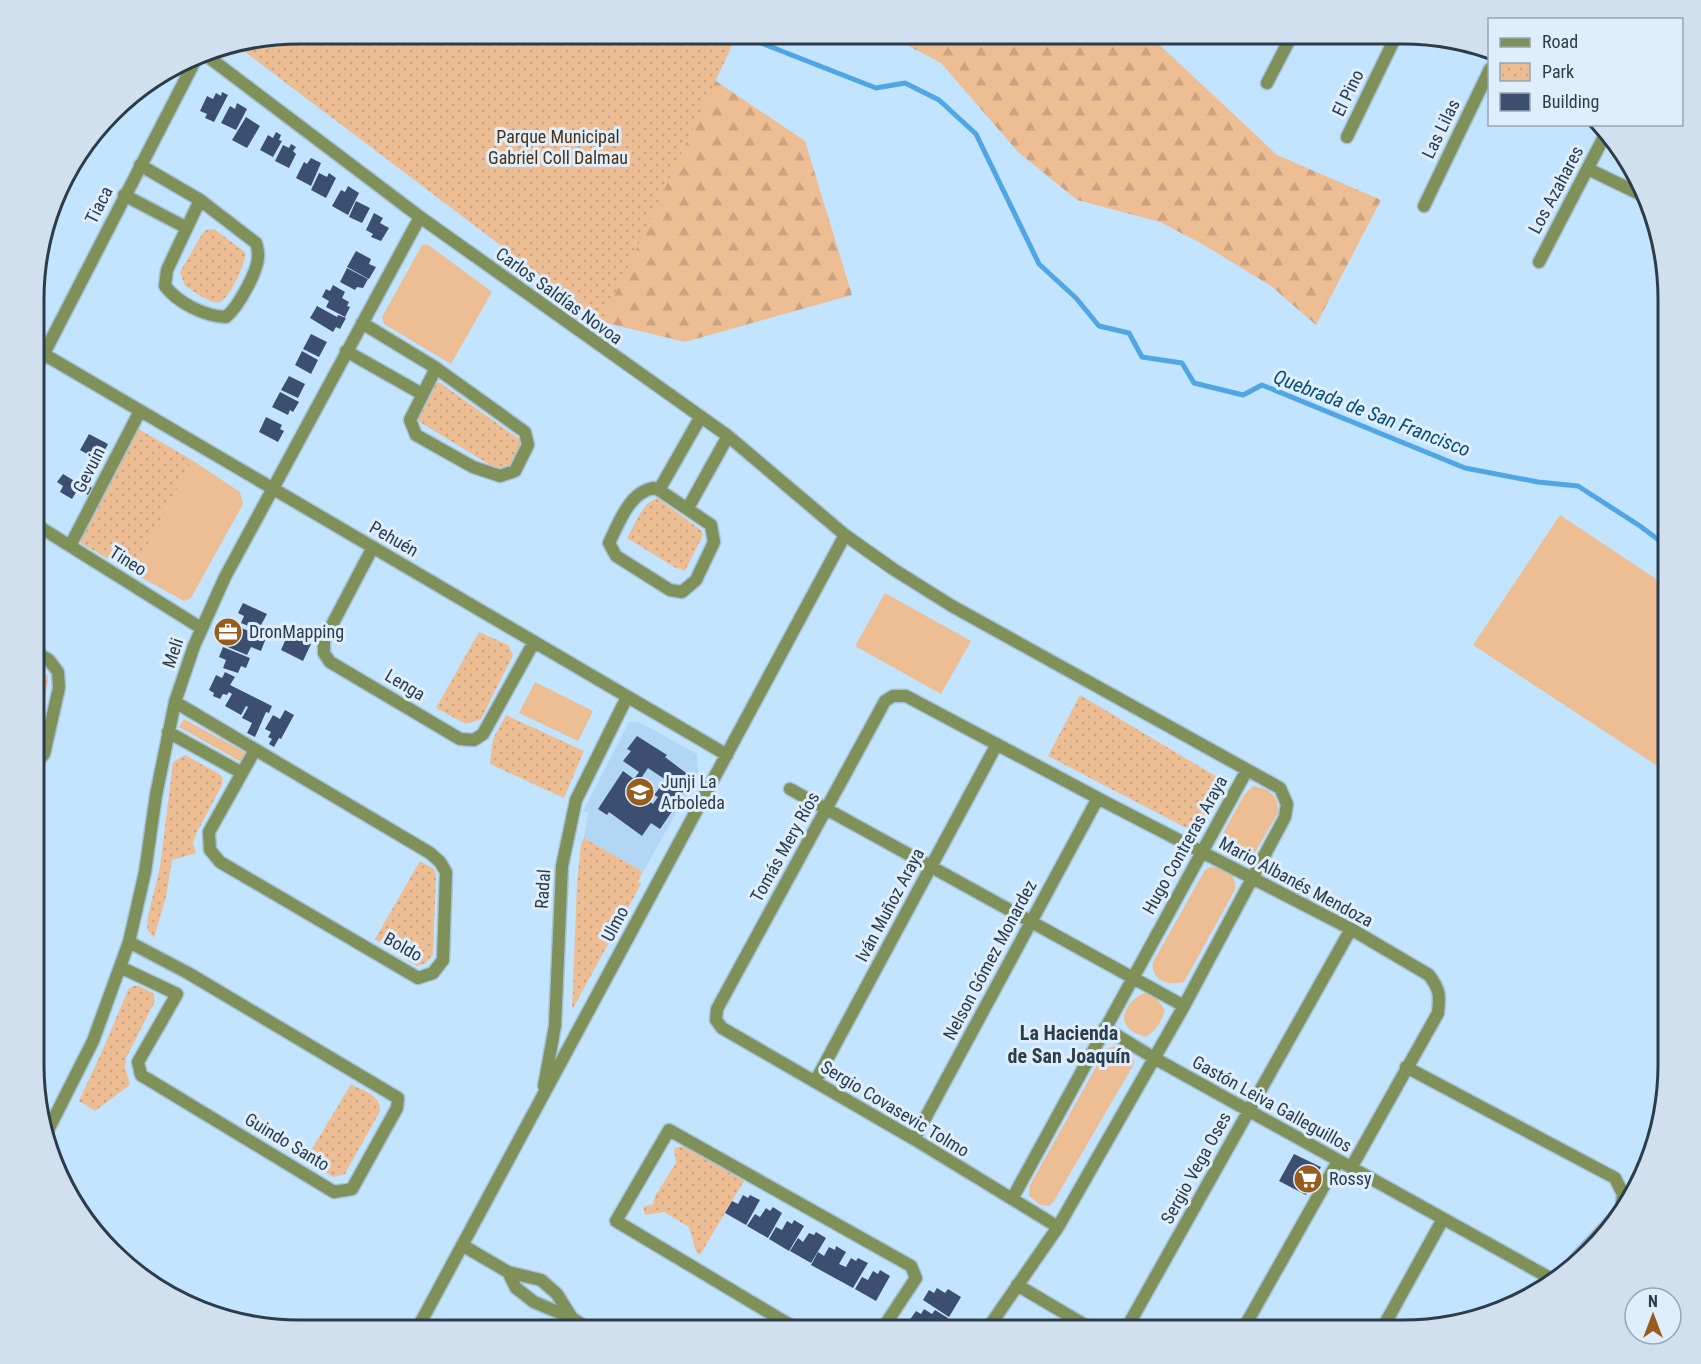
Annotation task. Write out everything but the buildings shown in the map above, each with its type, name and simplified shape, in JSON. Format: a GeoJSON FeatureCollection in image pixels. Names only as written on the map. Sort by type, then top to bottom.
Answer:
{"type":"FeatureCollection","features":[{"type":"Feature","properties":{"kind":"street"},"geometry":{"type":"LineString","coordinates":[[1267,83],[1287,44]]}},
{"type":"Feature","properties":{"kind":"street","name":"El Pino"},"geometry":{"type":"LineString","coordinates":[[1347,137],[1392,44]]}},
{"type":"Feature","properties":{"kind":"street","name":"Carlos Saldías Novoa"},"geometry":{"type":"LineString","coordinates":[[211,59],[420,218],[728,436],[845,535],[893,569]]}},
{"type":"Feature","properties":{"kind":"street","name":"Tiaca"},"geometry":{"type":"LineString","coordinates":[[44,343],[191,67]]}},
{"type":"Feature","properties":{"kind":"street","name":"Las Lilas"},"geometry":{"type":"LineString","coordinates":[[1424,206],[1488,73]]}},
{"type":"Feature","properties":{"kind":"street","name":"Los Azahares"},"geometry":{"type":"LineString","coordinates":[[1539,262],[1602,140]]}},
{"type":"Feature","properties":{"kind":"street"},"geometry":{"type":"LineString","coordinates":[[140,165],[200,200],[256,243],[259,254],[256,266],[236,308],[226,317],[213,316],[173,296],[165,286],[167,270],[200,200]]}},
{"type":"Feature","properties":{"kind":"street"},"geometry":{"type":"LineString","coordinates":[[1588,170],[1633,191]]}},
{"type":"Feature","properties":{"kind":"street"},"geometry":{"type":"LineString","coordinates":[[124,195],[187,228]]}},
{"type":"Feature","properties":{"kind":"street","name":"Meli"},"geometry":{"type":"LineString","coordinates":[[51,1125],[93,1041],[108,1006],[129,942],[144,872],[168,732],[175,702],[201,628],[225,578],[346,351],[420,218]]}},
{"type":"Feature","properties":{"kind":"street"},"geometry":{"type":"LineString","coordinates":[[362,323],[436,368],[525,432],[528,446],[515,471],[500,476],[473,467],[416,435],[410,420],[436,368]]}},
{"type":"Feature","properties":{"kind":"street"},"geometry":{"type":"LineString","coordinates":[[346,351],[422,394]]}},
{"type":"Feature","properties":{"kind":"street","name":"Pehuén"},"geometry":{"type":"LineString","coordinates":[[44,355],[727,755]]}},
{"type":"Feature","properties":{"kind":"street","name":"Gevuin"},"geometry":{"type":"LineString","coordinates":[[70,546],[140,411]]}},
{"type":"Feature","properties":{"kind":"street"},"geometry":{"type":"LineString","coordinates":[[659,490],[700,418]]}},
{"type":"Feature","properties":{"kind":"street"},"geometry":{"type":"LineString","coordinates":[[688,508],[728,436]]}},
{"type":"Feature","properties":{"kind":"street"},"geometry":{"type":"LineString","coordinates":[[643,490],[659,490],[711,525],[714,542],[696,580],[682,592],[670,590],[616,556],[609,543],[629,505],[643,490]]}},
{"type":"Feature","properties":{"kind":"street","name":"Tineo"},"geometry":{"type":"LineString","coordinates":[[44,530],[201,628]]}},
{"type":"Feature","properties":{"kind":"street","name":"Ulmo"},"geometry":{"type":"LineString","coordinates":[[421,1320],[845,535]]}},
{"type":"Feature","properties":{"kind":"street","name":"Lenga"},"geometry":{"type":"LineString","coordinates":[[373,547],[324,640],[324,653],[330,662],[460,739],[474,740],[483,734],[534,642]]}},
{"type":"Feature","properties":{"kind":"street","name":"Hugo Contreras Araya"},"geometry":{"type":"LineString","coordinates":[[893,569],[952,606],[1247,770],[1012,1199]]}},
{"type":"Feature","properties":{"kind":"street"},"geometry":{"type":"LineString","coordinates":[[44,657],[58,672],[59,688],[44,754]]}},
{"type":"Feature","properties":{"kind":"street","name":"Radal"},"geometry":{"type":"LineString","coordinates":[[542,1096],[555,1026],[562,866],[574,807],[627,696]]}},
{"type":"Feature","properties":{"kind":"street","name":"Mario Albanés Mendoza"},"geometry":{"type":"LineString","coordinates":[[893,696],[906,696],[1351,929],[1429,975],[1437,986],[1440,997],[1438,1013],[1351,1168]]}},
{"type":"Feature","properties":{"kind":"street","name":"Tomás Mery Ríos"},"geometry":{"type":"LineString","coordinates":[[716,1020],[717,1009],[885,701],[893,696]]}},
{"type":"Feature","properties":{"kind":"street","name":"Boldo"},"geometry":{"type":"LineString","coordinates":[[175,702],[430,853],[440,862],[446,872],[443,960],[433,973],[418,978],[220,862],[210,850],[209,832],[255,750]]}},
{"type":"Feature","properties":{"kind":"street"},"geometry":{"type":"LineString","coordinates":[[168,732],[242,773]]}},
{"type":"Feature","properties":{"kind":"street","name":"Iván Muñoz Araya"},"geometry":{"type":"LineString","coordinates":[[815,1082],[998,744]]}},
{"type":"Feature","properties":{"kind":"street"},"geometry":{"type":"LineString","coordinates":[[993,1320],[1058,1227],[1184,1006],[1285,817],[1287,804],[1280,788],[1247,770]]}},
{"type":"Feature","properties":{"kind":"street"},"geometry":{"type":"LineString","coordinates":[[789,789],[1184,1006]]}},
{"type":"Feature","properties":{"kind":"street","name":"Nelson Gómez Monardez"},"geometry":{"type":"LineString","coordinates":[[914,1139],[1098,798]]}},
{"type":"Feature","properties":{"kind":"street","name":"Sergio Vega Oses"},"geometry":{"type":"LineString","coordinates":[[1131,1320],[1351,929]]}},
{"type":"Feature","properties":{"kind":"street","name":"Guindo Santo"},"geometry":{"type":"LineString","coordinates":[[129,942],[188,973],[398,1098],[397,1108],[352,1189],[334,1192],[141,1075],[138,1062],[188,973]]}},
{"type":"Feature","properties":{"kind":"street"},"geometry":{"type":"LineString","coordinates":[[120,968],[177,994]]}},
{"type":"Feature","properties":{"kind":"street","name":"Sergio Covasevic Tolmo"},"geometry":{"type":"LineString","coordinates":[[716,1020],[723,1028],[914,1139],[1058,1227]]}},
{"type":"Feature","properties":{"kind":"street","name":"Gastón Leiva Galleguillos"},"geometry":{"type":"LineString","coordinates":[[1105,1028],[1154,1058],[1546,1276]]}},
{"type":"Feature","properties":{"kind":"street"},"geometry":{"type":"LineString","coordinates":[[1406,1067],[1615,1178],[1623,1193]]}},
{"type":"Feature","properties":{"kind":"street"},"geometry":{"type":"LineString","coordinates":[[782,1320],[616,1221],[669,1130],[911,1266],[916,1278],[888,1320]]}},
{"type":"Feature","properties":{"kind":"street"},"geometry":{"type":"LineString","coordinates":[[1248,1320],[1338,1161]]}},
{"type":"Feature","properties":{"kind":"street"},"geometry":{"type":"LineString","coordinates":[[1387,1320],[1443,1219]]}},
{"type":"Feature","properties":{"kind":"street"},"geometry":{"type":"LineString","coordinates":[[462,1245],[508,1272],[541,1280],[557,1294],[572,1318]]}},
{"type":"Feature","properties":{"kind":"street"},"geometry":{"type":"LineString","coordinates":[[508,1272],[516,1288],[534,1302],[575,1320]]}},
{"type":"Feature","properties":{"kind":"street"},"geometry":{"type":"LineString","coordinates":[[1017,1285],[1076,1320]]}},
{"type":"Feature","properties":{"kind":"shaded area","name":"Junji La Arboleda"},"geometry":{"type":"Polygon","coordinates":[[[629,722],[639,722],[697,754],[698,774],[643,872],[584,838],[588,813],[583,811],[629,722]]]}},
{"type":"Feature","properties":{"kind":"green space","name":"Parque Municipal Gabriel Coll Dalmau"},"geometry":{"type":"Polygon","coordinates":[[[282,44],[661,44],[805,141],[852,295],[685,342],[602,322],[242,50],[282,44]]]}},
{"type":"Feature","properties":{"kind":"green space","name":"Parque Municipal Gabriel Coll Dalmau"},"geometry":{"type":"Polygon","coordinates":[[[282,44],[733,44],[602,322],[242,50],[282,44]]]}},
{"type":"Feature","properties":{"kind":"green space"},"geometry":{"type":"Polygon","coordinates":[[[905,44],[1159,44],[1277,155],[1381,200],[1316,325],[1271,286],[1204,245],[1160,222],[1077,200],[1018,152],[941,63],[905,44]]]}},
{"type":"Feature","properties":{"kind":"green space"},"geometry":{"type":"Polygon","coordinates":[[[214,229],[245,252],[244,263],[233,287],[220,302],[207,299],[185,286],[180,272],[202,234],[206,230],[214,229]]]}},
{"type":"Feature","properties":{"kind":"green space"},"geometry":{"type":"Polygon","coordinates":[[[427,244],[492,292],[451,364],[384,324],[382,317],[422,245],[427,244]]]}},
{"type":"Feature","properties":{"kind":"green space"},"geometry":{"type":"Polygon","coordinates":[[[439,382],[522,441],[512,467],[506,472],[495,468],[415,419],[430,386],[439,382]]]}},
{"type":"Feature","properties":{"kind":"green space"},"geometry":{"type":"Polygon","coordinates":[[[137,428],[192,460],[133,573],[77,541],[137,428]]]}},
{"type":"Feature","properties":{"kind":"green space"},"geometry":{"type":"Polygon","coordinates":[[[192,460],[240,492],[243,504],[191,598],[184,601],[133,573],[192,460]]]}},
{"type":"Feature","properties":{"kind":"green space"},"geometry":{"type":"Polygon","coordinates":[[[658,498],[702,531],[703,535],[685,571],[674,567],[627,538],[643,509],[652,500],[658,498]]]}},
{"type":"Feature","properties":{"kind":"green space"},"geometry":{"type":"Polygon","coordinates":[[[1560,515],[1658,580],[1658,766],[1473,645],[1560,515]]]}},
{"type":"Feature","properties":{"kind":"green space"},"geometry":{"type":"Polygon","coordinates":[[[885,593],[971,641],[941,694],[855,646],[885,593]]]}},
{"type":"Feature","properties":{"kind":"green space"},"geometry":{"type":"Polygon","coordinates":[[[479,632],[508,645],[513,655],[481,719],[466,724],[436,708],[479,632]]]}},
{"type":"Feature","properties":{"kind":"green space"},"geometry":{"type":"Polygon","coordinates":[[[44,673],[48,676],[44,700],[44,673]]]}},
{"type":"Feature","properties":{"kind":"green space"},"geometry":{"type":"Polygon","coordinates":[[[535,682],[593,711],[578,741],[519,713],[535,682]]]}},
{"type":"Feature","properties":{"kind":"green space"},"geometry":{"type":"Polygon","coordinates":[[[1080,695],[1217,777],[1219,790],[1217,797],[1198,828],[1190,830],[1048,756],[1080,695]]]}},
{"type":"Feature","properties":{"kind":"green space"},"geometry":{"type":"Polygon","coordinates":[[[506,715],[584,751],[564,798],[490,764],[493,739],[506,715]]]}},
{"type":"Feature","properties":{"kind":"green space"},"geometry":{"type":"Polygon","coordinates":[[[184,719],[248,754],[243,763],[179,727],[184,719]]]}},
{"type":"Feature","properties":{"kind":"green space"},"geometry":{"type":"Polygon","coordinates":[[[185,755],[221,775],[222,785],[196,834],[193,843],[196,853],[172,860],[166,897],[154,938],[147,929],[148,916],[160,867],[173,762],[185,755]]]}},
{"type":"Feature","properties":{"kind":"green space"},"geometry":{"type":"Polygon","coordinates":[[[1253,786],[1272,794],[1277,802],[1278,813],[1253,856],[1240,859],[1226,854],[1220,842],[1244,795],[1253,786]]]}},
{"type":"Feature","properties":{"kind":"green space"},"geometry":{"type":"Polygon","coordinates":[[[584,838],[643,872],[638,881],[641,884],[572,1010],[577,883],[581,844],[584,838]]]}},
{"type":"Feature","properties":{"kind":"green space"},"geometry":{"type":"Polygon","coordinates":[[[420,861],[434,869],[436,875],[433,955],[426,963],[417,966],[375,939],[420,861]]]}},
{"type":"Feature","properties":{"kind":"green space"},"geometry":{"type":"Polygon","coordinates":[[[1210,867],[1221,868],[1229,872],[1234,880],[1235,890],[1184,982],[1162,981],[1154,974],[1153,962],[1205,870],[1210,867]]]}},
{"type":"Feature","properties":{"kind":"green space"},"geometry":{"type":"Polygon","coordinates":[[[133,986],[139,986],[153,993],[155,1001],[126,1058],[125,1067],[130,1085],[95,1111],[79,1101],[128,990],[133,986]]]}},
{"type":"Feature","properties":{"kind":"green space"},"geometry":{"type":"Polygon","coordinates":[[[1146,993],[1156,998],[1165,1010],[1158,1026],[1146,1037],[1129,1028],[1124,1018],[1130,1004],[1138,996],[1146,993]]]}},
{"type":"Feature","properties":{"kind":"green space"},"geometry":{"type":"Polygon","coordinates":[[[1118,1045],[1131,1054],[1134,1064],[1054,1201],[1049,1206],[1041,1205],[1029,1196],[1030,1185],[1106,1049],[1118,1045]]]}},
{"type":"Feature","properties":{"kind":"green space"},"geometry":{"type":"Polygon","coordinates":[[[351,1084],[375,1097],[380,1111],[345,1174],[333,1177],[306,1159],[351,1084]]]}},
{"type":"Feature","properties":{"kind":"green space"},"geometry":{"type":"Polygon","coordinates":[[[684,1146],[744,1181],[700,1255],[696,1252],[689,1227],[664,1212],[645,1215],[643,1207],[653,1204],[655,1196],[676,1163],[674,1148],[684,1146]]]}},
{"type":"Feature","properties":{"kind":"waterway","name":"Quebrada de San Francisco"},"geometry":{"type":"LineString","coordinates":[[764,44],[876,88],[905,83],[939,100],[976,134],[1039,264],[1076,298],[1099,326],[1129,333],[1142,357],[1182,363],[1194,383],[1243,395],[1262,385],[1465,468],[1538,482],[1578,486],[1658,540]]}},
{"type":"Feature","properties":{"kind":"place","name":"DronMapping"},"geometry":{"type":"Point","coordinates":[228,632]}},
{"type":"Feature","properties":{"kind":"place","name":"Junji La Arboleda"},"geometry":{"type":"Point","coordinates":[640,792]}},
{"type":"Feature","properties":{"kind":"place","name":"Rossy"},"geometry":{"type":"Point","coordinates":[1308,1179]}},
{"type":"Feature","properties":{"kind":"district","name":"La Hacienda de San Joaquín"},"geometry":{"type":"Point","coordinates":[1069,1044]}}]}
